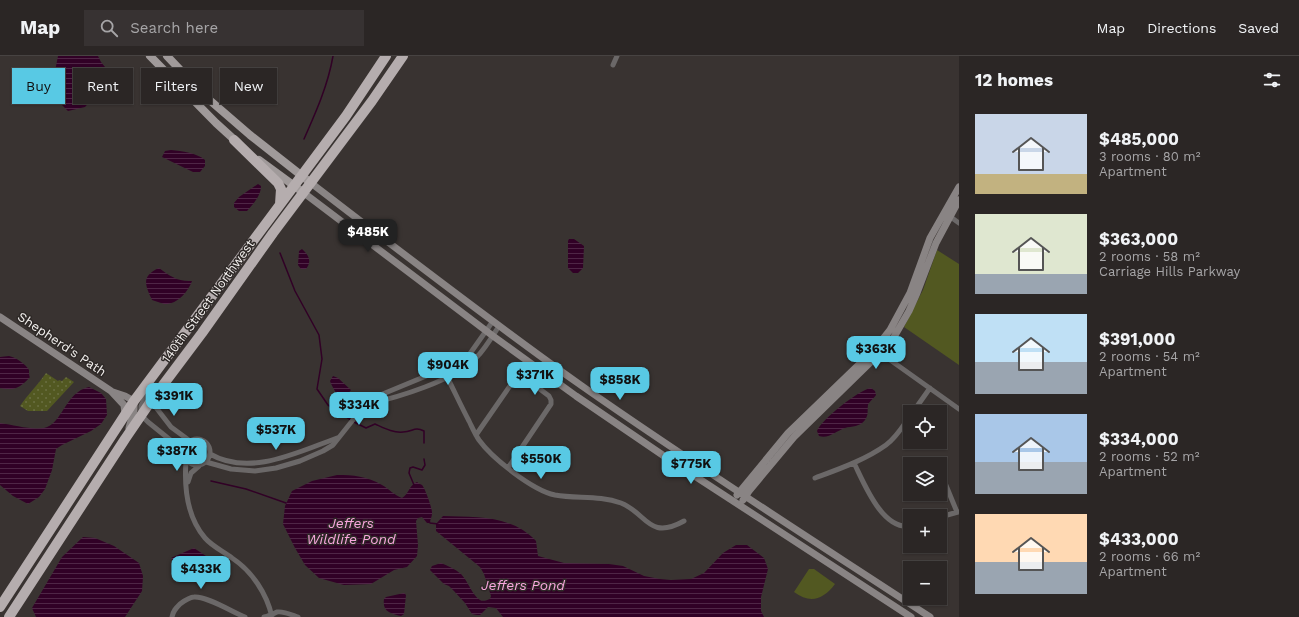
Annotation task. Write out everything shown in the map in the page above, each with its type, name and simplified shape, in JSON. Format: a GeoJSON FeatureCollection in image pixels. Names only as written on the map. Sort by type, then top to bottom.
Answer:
{"type":"FeatureCollection","features":[{"type":"Feature","properties":{"kind":"highway","name":"140th Street Northwest"},"geometry":{"type":"LineString","coordinates":[[0,607],[134,401],[346,116],[386,56]]}},
{"type":"Feature","properties":{"kind":"highway","name":"140th Street Northwest"},"geometry":{"type":"LineString","coordinates":[[9,617],[141,415],[202,333],[273,233],[372,101],[403,56]]}},
{"type":"Feature","properties":{"kind":"highway"},"geometry":{"type":"LineString","coordinates":[[234,140],[278,182],[281,189],[280,204]]}},
{"type":"Feature","properties":{"kind":"main road"},"geometry":{"type":"LineString","coordinates":[[150,56],[234,140],[486,331],[576,396],[740,506],[911,617]]}},
{"type":"Feature","properties":{"kind":"main road"},"geometry":{"type":"LineString","coordinates":[[167,56],[206,97],[250,135],[493,321],[636,424],[930,617]]}},
{"type":"Feature","properties":{"kind":"main road"},"geometry":{"type":"LineString","coordinates":[[733,501],[788,433],[894,337],[909,311],[917,293],[946,214],[959,186]]}},
{"type":"Feature","properties":{"kind":"main road"},"geometry":{"type":"LineString","coordinates":[[946,214],[959,200]]}},
{"type":"Feature","properties":{"kind":"main road","name":"Shepherd's Path"},"geometry":{"type":"LineString","coordinates":[[0,317],[111,391],[124,405],[125,414]]}},
{"type":"Feature","properties":{"kind":"main road"},"geometry":{"type":"LineString","coordinates":[[740,506],[746,496],[794,436],[877,351]]}},
{"type":"Feature","properties":{"kind":"main road","name":"Shepherd's Path"},"geometry":{"type":"LineString","coordinates":[[111,391],[134,401]]}},
{"type":"Feature","properties":{"kind":"main road"},"geometry":{"type":"LineString","coordinates":[[125,439],[133,416],[134,401]]}},
{"type":"Feature","properties":{"kind":"street"},"geometry":{"type":"LineString","coordinates":[[613,65],[617,56]]}},
{"type":"Feature","properties":{"kind":"street"},"geometry":{"type":"LineString","coordinates":[[946,214],[959,223]]}},
{"type":"Feature","properties":{"kind":"street"},"geometry":{"type":"LineString","coordinates":[[206,462],[231,469],[255,471],[276,468],[300,461],[323,451],[333,445],[360,411],[373,398],[460,362],[469,355],[493,321]]}},
{"type":"Feature","properties":{"kind":"street"},"geometry":{"type":"LineString","coordinates":[[368,404],[396,398],[447,377],[476,358],[500,326]]}},
{"type":"Feature","properties":{"kind":"street"},"geometry":{"type":"LineString","coordinates":[[877,351],[959,409]]}},
{"type":"Feature","properties":{"kind":"street"},"geometry":{"type":"LineString","coordinates":[[442,369],[479,440],[495,458],[525,481],[553,494],[611,499],[626,505],[649,524],[657,527],[672,528],[684,521]]}},
{"type":"Feature","properties":{"kind":"street"},"geometry":{"type":"LineString","coordinates":[[157,370],[141,406],[141,415],[184,451]]}},
{"type":"Feature","properties":{"kind":"street"},"geometry":{"type":"LineString","coordinates":[[476,435],[514,380],[518,377],[524,377],[549,396],[552,400],[551,404],[508,468]]}},
{"type":"Feature","properties":{"kind":"street"},"geometry":{"type":"LineString","coordinates":[[918,405],[930,388]]}},
{"type":"Feature","properties":{"kind":"street"},"geometry":{"type":"LineString","coordinates":[[151,401],[171,427],[190,441]]}},
{"type":"Feature","properties":{"kind":"street"},"geometry":{"type":"LineString","coordinates":[[815,478],[854,463],[887,444],[903,426]]}},
{"type":"Feature","properties":{"kind":"street"},"geometry":{"type":"LineString","coordinates":[[210,454],[230,462],[254,463],[273,461],[320,446],[338,438]]}},
{"type":"Feature","properties":{"kind":"street"},"geometry":{"type":"LineString","coordinates":[[187,485],[191,473],[206,462],[210,454],[206,442],[198,439],[190,441],[185,447],[184,451],[186,461],[187,502],[194,523],[206,539],[217,549],[234,558],[254,577],[270,608],[272,616]]}},
{"type":"Feature","properties":{"kind":"street"},"geometry":{"type":"LineString","coordinates":[[186,461],[190,464],[199,466]]}},
{"type":"Feature","properties":{"kind":"street"},"geometry":{"type":"LineString","coordinates":[[854,463],[877,507],[896,525],[903,526]]}},
{"type":"Feature","properties":{"kind":"street"},"geometry":{"type":"LineString","coordinates":[[947,489],[958,512],[947,515]]}},
{"type":"Feature","properties":{"kind":"street"},"geometry":{"type":"LineString","coordinates":[[172,617],[177,606],[194,597],[205,599],[245,617]]}},
{"type":"Feature","properties":{"kind":"street"},"geometry":{"type":"LineString","coordinates":[[264,617],[272,616],[277,612],[298,617]]}},
{"type":"Feature","properties":{"kind":"green space"},"geometry":{"type":"Polygon","coordinates":[[[937,250],[959,264],[959,365],[904,327],[923,290],[937,250]]]}},
{"type":"Feature","properties":{"kind":"green space"},"geometry":{"type":"Polygon","coordinates":[[[46,373],[58,381],[62,381],[66,377],[74,382],[47,411],[28,411],[20,406],[46,373]]]}},
{"type":"Feature","properties":{"kind":"green space"},"geometry":{"type":"Polygon","coordinates":[[[809,569],[814,569],[835,584],[826,594],[821,597],[811,599],[805,598],[794,592],[809,569]]]}},
{"type":"Feature","properties":{"kind":"water"},"geometry":{"type":"Polygon","coordinates":[[[58,56],[98,56],[106,68],[73,68],[73,104],[88,104],[85,107],[68,111],[61,104],[65,104],[65,68],[56,68],[58,56]]]}},
{"type":"Feature","properties":{"kind":"water"},"geometry":{"type":"Polygon","coordinates":[[[171,150],[194,154],[205,160],[205,166],[200,172],[193,172],[162,157],[165,151],[171,150]]]}},
{"type":"Feature","properties":{"kind":"water"},"geometry":{"type":"Polygon","coordinates":[[[258,184],[261,186],[260,193],[247,211],[239,211],[234,207],[234,203],[239,197],[258,184]]]}},
{"type":"Feature","properties":{"kind":"water"},"geometry":{"type":"Polygon","coordinates":[[[569,239],[574,239],[584,246],[583,268],[578,273],[573,273],[568,268],[569,239]]]}},
{"type":"Feature","properties":{"kind":"water"},"geometry":{"type":"Polygon","coordinates":[[[302,249],[309,259],[309,264],[306,269],[301,269],[298,265],[299,251],[302,249]]]}},
{"type":"Feature","properties":{"kind":"water"},"geometry":{"type":"Polygon","coordinates":[[[159,268],[178,279],[192,281],[188,289],[178,300],[169,304],[162,304],[152,300],[146,285],[149,274],[159,268]]]}},
{"type":"Feature","properties":{"kind":"water"},"geometry":{"type":"Polygon","coordinates":[[[9,356],[17,359],[25,365],[29,370],[30,377],[16,388],[0,388],[0,357],[9,356]]]}},
{"type":"Feature","properties":{"kind":"water"},"geometry":{"type":"Polygon","coordinates":[[[333,376],[338,378],[351,390],[343,400],[337,394],[330,381],[333,376]]]}},
{"type":"Feature","properties":{"kind":"water"},"geometry":{"type":"Polygon","coordinates":[[[89,387],[101,393],[106,399],[107,415],[101,424],[91,431],[56,449],[52,470],[45,489],[39,497],[28,504],[13,496],[0,485],[0,423],[33,428],[44,428],[50,426],[74,395],[89,387]]]}},
{"type":"Feature","properties":{"kind":"water"},"geometry":{"type":"Polygon","coordinates":[[[871,388],[875,391],[876,395],[868,405],[867,416],[863,422],[858,425],[845,428],[829,436],[819,436],[817,431],[820,426],[833,413],[850,399],[871,388]]]}},
{"type":"Feature","properties":{"kind":"water","name":"Jeffers Wildlife Pond"},"geometry":{"type":"Polygon","coordinates":[[[337,475],[354,476],[371,480],[402,498],[414,483],[417,482],[422,485],[430,504],[432,515],[430,523],[427,523],[422,517],[418,518],[416,521],[418,545],[417,556],[407,567],[394,570],[371,584],[344,585],[319,578],[305,565],[283,524],[285,506],[292,491],[312,481],[337,475]]]}},
{"type":"Feature","properties":{"kind":"water","name":"Jeffers Pond"},"geometry":{"type":"Polygon","coordinates":[[[443,516],[481,517],[516,526],[536,541],[538,556],[564,563],[609,564],[623,566],[644,576],[660,579],[691,579],[704,573],[723,553],[736,545],[747,545],[764,558],[768,569],[761,597],[761,611],[764,617],[503,617],[496,608],[488,607],[480,615],[472,614],[465,603],[454,591],[449,586],[444,584],[430,570],[432,566],[441,563],[449,566],[461,574],[477,598],[481,601],[490,599],[491,596],[484,574],[480,567],[436,531],[436,524],[443,516]]]}},
{"type":"Feature","properties":{"kind":"water"},"geometry":{"type":"Polygon","coordinates":[[[83,537],[95,538],[114,546],[139,563],[143,576],[142,591],[125,617],[36,617],[32,608],[62,557],[83,537]]]}},
{"type":"Feature","properties":{"kind":"water"},"geometry":{"type":"Polygon","coordinates":[[[194,548],[216,564],[206,565],[173,561],[171,558],[194,548]]]}},
{"type":"Feature","properties":{"kind":"water"},"geometry":{"type":"Polygon","coordinates":[[[404,593],[406,595],[404,614],[401,616],[391,613],[384,607],[384,599],[386,597],[404,593]]]}},
{"type":"Feature","properties":{"kind":"waterway"},"geometry":{"type":"LineString","coordinates":[[304,139],[325,88],[333,56]]}},
{"type":"Feature","properties":{"kind":"waterway"},"geometry":{"type":"LineString","coordinates":[[280,253],[295,291],[319,335],[322,359],[317,389],[328,405],[351,420]]}},
{"type":"Feature","properties":{"kind":"waterway"},"geometry":{"type":"LineString","coordinates":[[354,422],[366,428],[375,424],[396,432],[406,432],[416,429],[421,430],[424,431],[424,443]]}},
{"type":"Feature","properties":{"kind":"waterway"},"geometry":{"type":"LineString","coordinates":[[414,485],[409,473],[410,468],[413,467],[422,470],[425,465],[424,459]]}},
{"type":"Feature","properties":{"kind":"waterway"},"geometry":{"type":"LineString","coordinates":[[211,481],[246,489],[286,503]]}},
{"type":"Feature","properties":{"kind":"waterway"},"geometry":{"type":"LineString","coordinates":[[429,521],[430,523],[438,524]]}}]}
